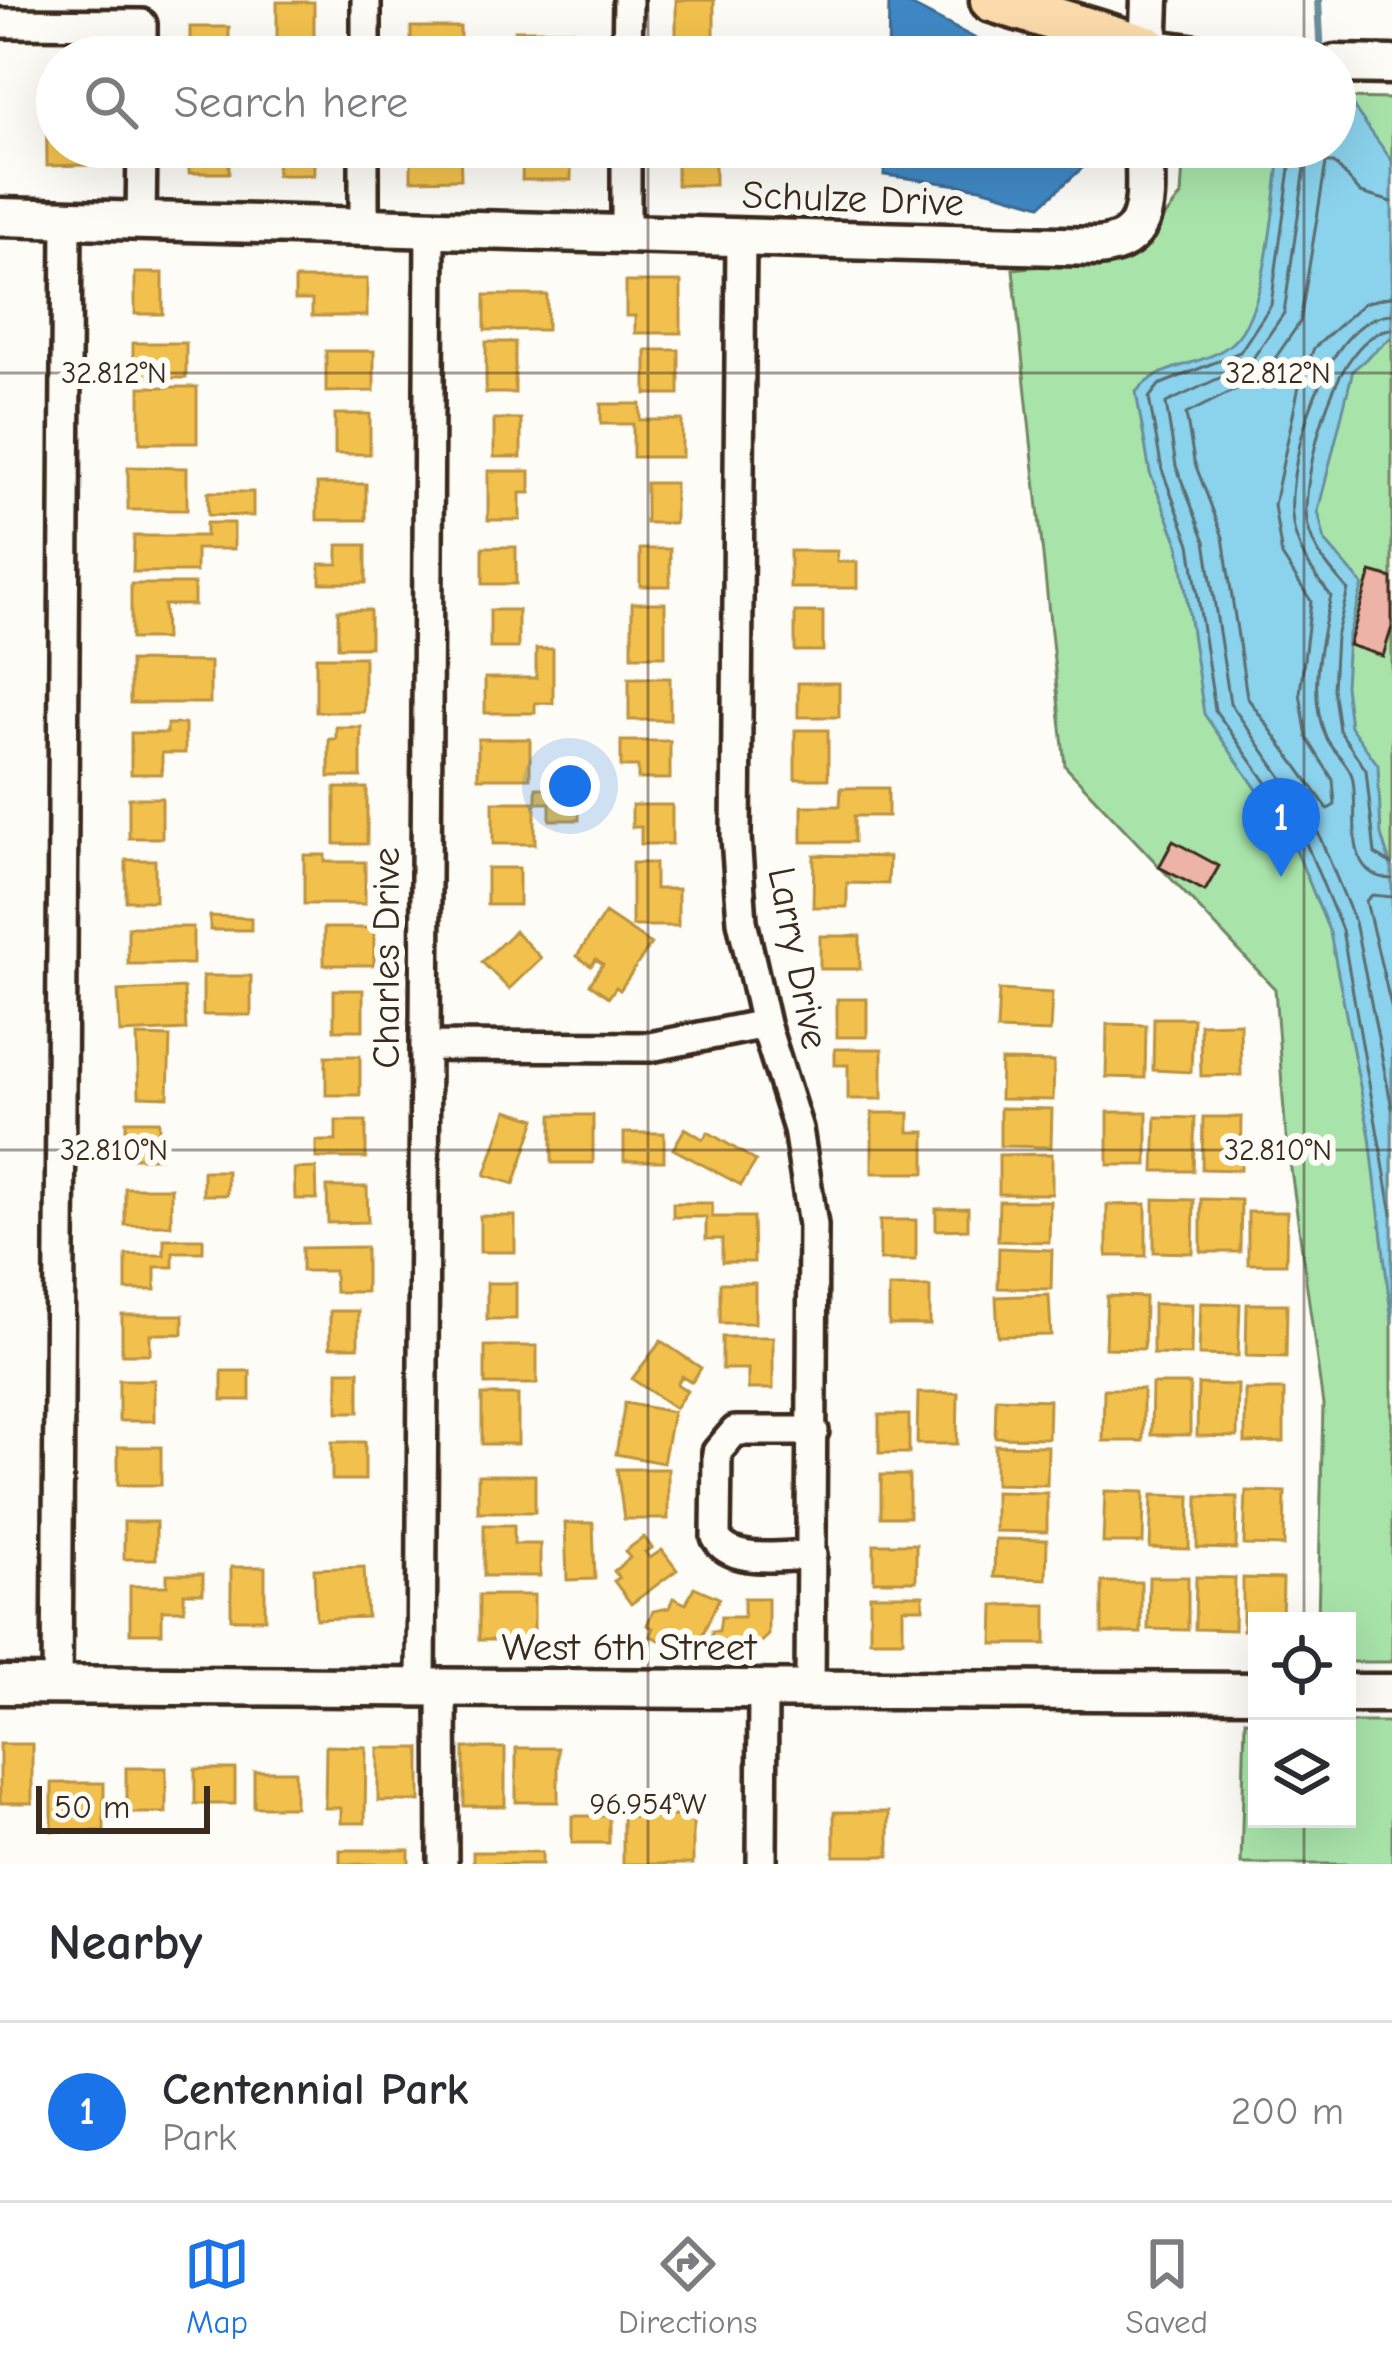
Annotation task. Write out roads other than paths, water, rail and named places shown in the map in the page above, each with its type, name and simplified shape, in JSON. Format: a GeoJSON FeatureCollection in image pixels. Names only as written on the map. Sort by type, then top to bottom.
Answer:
{"type":"FeatureCollection","features":[{"type":"Feature","properties":{"kind":"main road"},"geometry":{"type":"LineString","coordinates":[[992,0],[1100,36]]}},
{"type":"Feature","properties":{"kind":"street"},"geometry":{"type":"LineString","coordinates":[[366,36],[367,0]]}},
{"type":"Feature","properties":{"kind":"street"},"geometry":{"type":"LineString","coordinates":[[627,36],[628,0]]}},
{"type":"Feature","properties":{"kind":"street"},"geometry":{"type":"LineString","coordinates":[[1149,36],[1150,0]]}},
{"type":"Feature","properties":{"kind":"street"},"geometry":{"type":"LineString","coordinates":[[0,23],[142,24],[142,36]]}},
{"type":"Feature","properties":{"kind":"street"},"geometry":{"type":"LineString","coordinates":[[1356,64],[1392,64]]}},
{"type":"Feature","properties":{"kind":"street"},"geometry":{"type":"LineString","coordinates":[[142,168],[142,221]]}},
{"type":"Feature","properties":{"kind":"street"},"geometry":{"type":"LineString","coordinates":[[364,168],[364,227]]}},
{"type":"Feature","properties":{"kind":"street"},"geometry":{"type":"LineString","coordinates":[[626,168],[626,235]]}},
{"type":"Feature","properties":{"kind":"street","name":"Schulze Drive"},"geometry":{"type":"LineString","coordinates":[[0,217],[1097,247],[1127,241],[1139,226],[1144,168]]}},
{"type":"Feature","properties":{"kind":"street"},"geometry":{"type":"LineString","coordinates":[[58,1685],[67,219]]}},
{"type":"Feature","properties":{"kind":"street","name":"Charles Drive"},"geometry":{"type":"LineString","coordinates":[[430,229],[424,1046],[431,1688],[443,1864]]}},
{"type":"Feature","properties":{"kind":"street","name":"Larry Drive"},"geometry":{"type":"LineString","coordinates":[[741,238],[736,837],[742,921],[766,1024],[798,1129],[813,1225],[810,1689]]}},
{"type":"Feature","properties":{"kind":"street"},"geometry":{"type":"LineString","coordinates":[[424,1046],[650,1047],[766,1024]]}},
{"type":"Feature","properties":{"kind":"street"},"geometry":{"type":"LineString","coordinates":[[812,1555],[738,1555],[721,1546],[716,1537],[717,1452],[735,1431],[814,1431]]}},
{"type":"Feature","properties":{"kind":"street","name":"West 6th Street"},"geometry":{"type":"LineString","coordinates":[[0,1685],[1248,1692]]}},
{"type":"Feature","properties":{"kind":"street"},"geometry":{"type":"LineString","coordinates":[[762,1864],[763,1689]]}},
{"type":"Feature","properties":{"kind":"street"},"geometry":{"type":"LineString","coordinates":[[1356,1693],[1392,1693]]}},
{"type":"Feature","properties":{"kind":"water"},"geometry":{"type":"Polygon","coordinates":[[[1356,111],[1392,161],[1392,337],[1353,370],[1318,511],[1325,541],[1363,585],[1348,638],[1345,686],[1350,726],[1378,765],[1381,835],[1392,869],[1392,1323],[1370,1137],[1330,933],[1291,838],[1204,714],[1179,546],[1150,473],[1136,392],[1158,375],[1233,342],[1254,305],[1268,251],[1278,168],[1356,168],[1356,111]]]}},
{"type":"Feature","properties":{"kind":"waterway"},"geometry":{"type":"LineString","coordinates":[[1318,0],[1320,36]]}},
{"type":"Feature","properties":{"kind":"place","name":"Centennial Park"},"geometry":{"type":"Point","coordinates":[1281,877]}}]}
